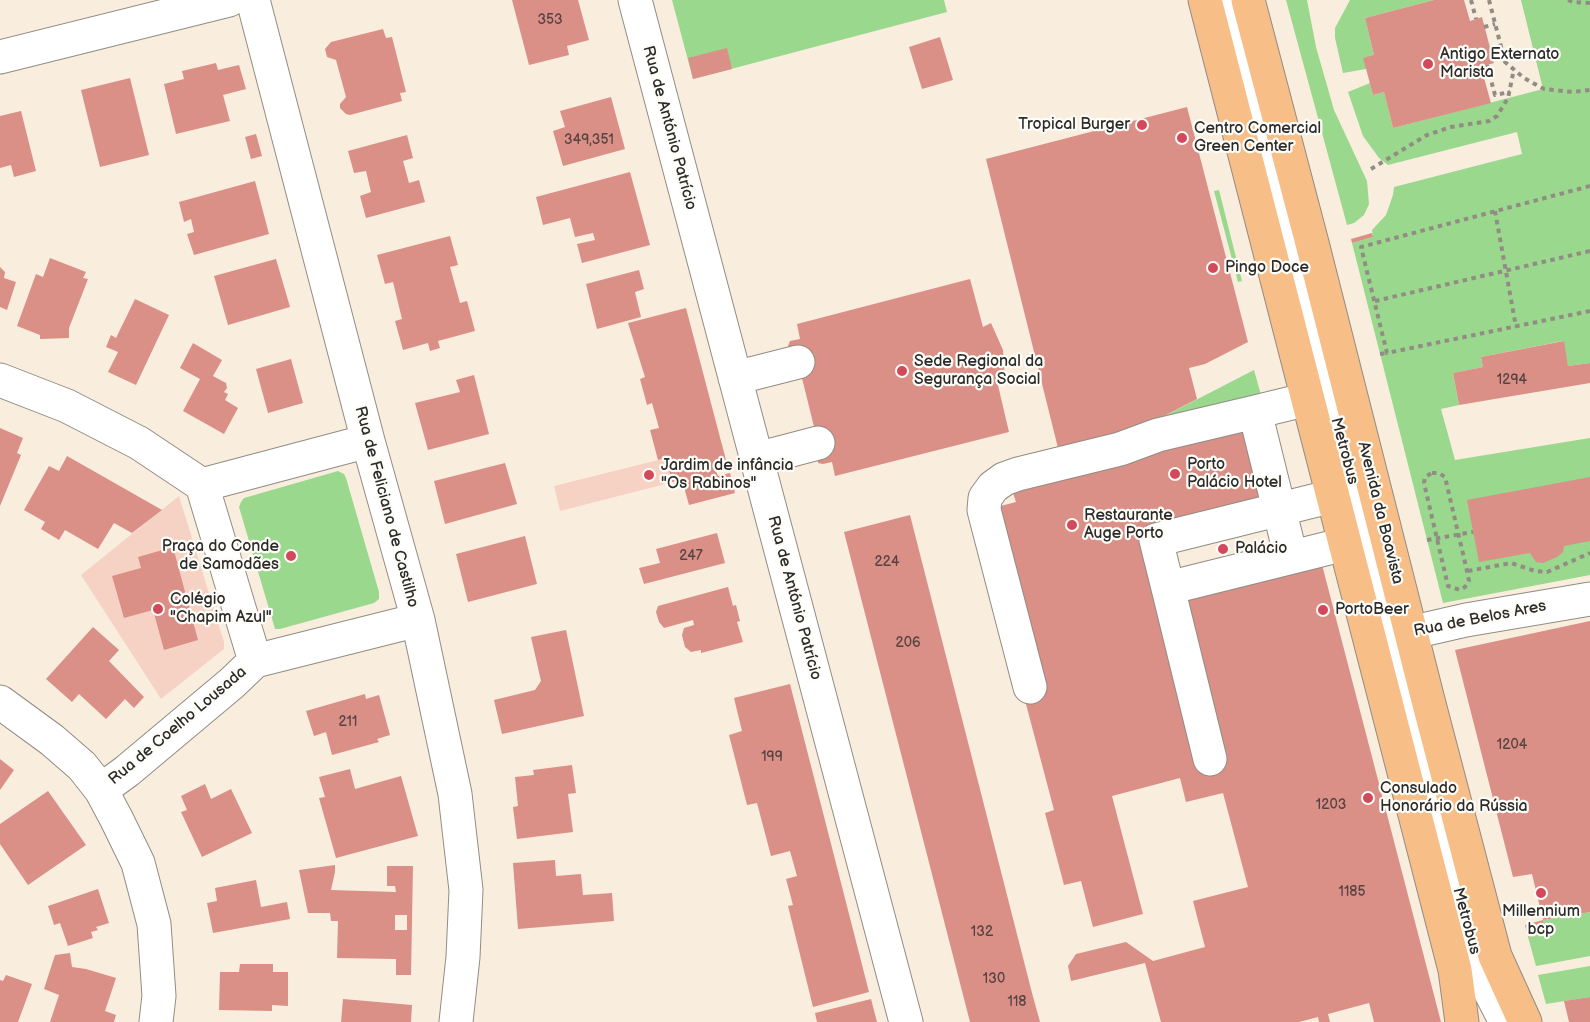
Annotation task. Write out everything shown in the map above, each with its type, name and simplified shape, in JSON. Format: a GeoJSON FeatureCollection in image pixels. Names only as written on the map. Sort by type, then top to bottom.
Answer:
{"type":"FeatureCollection","features":[{"type":"Feature","properties":{"kind":"main road","name":"Avenida da Boavista"},"geometry":{"type":"LineString","coordinates":[[1205,0],[1345,544],[1391,637],[1495,956],[1525,1022]]}},
{"type":"Feature","properties":{"kind":"main road","name":"Avenida da Boavista"},"geometry":{"type":"LineString","coordinates":[[1248,0],[1312,243],[1391,637],[1455,970],[1462,1022]]}},
{"type":"Feature","properties":{"kind":"street"},"geometry":{"type":"LineString","coordinates":[[0,57],[229,0]]}},
{"type":"Feature","properties":{"kind":"street","name":"Rua de Feliciano de Castilho"},"geometry":{"type":"LineString","coordinates":[[253,0],[368,441],[418,620],[455,794],[466,890],[463,957],[456,1022]]}},
{"type":"Feature","properties":{"kind":"street","name":"Rua de António Patrício"},"geometry":{"type":"LineString","coordinates":[[635,0],[906,1022]]}},
{"type":"Feature","properties":{"kind":"street","name":"Metrobus"},"geometry":{"type":"LineString","coordinates":[[1226,0],[1480,972],[1506,1022]]}},
{"type":"Feature","properties":{"kind":"street"},"geometry":{"type":"LineString","coordinates":[[735,378],[798,362]]}},
{"type":"Feature","properties":{"kind":"street"},"geometry":{"type":"LineString","coordinates":[[0,381],[67,406],[139,443],[202,485],[255,661],[418,620]]}},
{"type":"Feature","properties":{"kind":"street"},"geometry":{"type":"LineString","coordinates":[[1030,687],[984,510],[985,498],[993,487],[1004,479],[1018,474],[1075,463],[1158,435],[1308,399]]}},
{"type":"Feature","properties":{"kind":"street"},"geometry":{"type":"LineString","coordinates":[[1255,412],[1291,557]]}},
{"type":"Feature","properties":{"kind":"street"},"geometry":{"type":"LineString","coordinates":[[202,485],[368,441]]}},
{"type":"Feature","properties":{"kind":"street"},"geometry":{"type":"LineString","coordinates":[[756,459],[818,443]]}},
{"type":"Feature","properties":{"kind":"street"},"geometry":{"type":"LineString","coordinates":[[1210,759],[1156,540],[1333,496]]}},
{"type":"Feature","properties":{"kind":"street"},"geometry":{"type":"LineString","coordinates":[[1168,588],[1345,544]]}},
{"type":"Feature","properties":{"kind":"street","name":"Rua de Belos Ares"},"geometry":{"type":"LineString","coordinates":[[1391,637],[1466,620],[1590,599]]}},
{"type":"Feature","properties":{"kind":"street","name":"Rua de Coelho Lousada"},"geometry":{"type":"LineString","coordinates":[[100,790],[127,771],[215,698],[255,661]]}},
{"type":"Feature","properties":{"kind":"street"},"geometry":{"type":"LineString","coordinates":[[0,702],[52,740],[82,766],[100,790],[138,863],[154,924],[159,996],[156,1022]]}},
{"type":"Feature","properties":{"kind":"street","name":"Metrobus"},"geometry":{"type":"LineString","coordinates":[[1480,972],[1480,1022]]}},
{"type":"Feature","properties":{"kind":"path"},"geometry":{"type":"LineString","coordinates":[[1471,0],[1476,19]]}},
{"type":"Feature","properties":{"kind":"path"},"geometry":{"type":"LineString","coordinates":[[1489,0],[1505,62],[1524,78],[1544,89],[1573,92],[1590,90]]}},
{"type":"Feature","properties":{"kind":"path"},"geometry":{"type":"LineString","coordinates":[[1568,0],[1590,3]]}},
{"type":"Feature","properties":{"kind":"path"},"geometry":{"type":"LineString","coordinates":[[1484,27],[1495,24]]}},
{"type":"Feature","properties":{"kind":"path"},"geometry":{"type":"LineString","coordinates":[[1491,51],[1502,49]]}},
{"type":"Feature","properties":{"kind":"path"},"geometry":{"type":"LineString","coordinates":[[1487,65],[1495,96],[1510,92]]}},
{"type":"Feature","properties":{"kind":"path"},"geometry":{"type":"LineString","coordinates":[[1371,169],[1427,135],[1451,127],[1489,122],[1497,116],[1510,92],[1514,69]]}},
{"type":"Feature","properties":{"kind":"path"},"geometry":{"type":"LineString","coordinates":[[1388,353],[1361,247],[1590,186]]}},
{"type":"Feature","properties":{"kind":"path"},"geometry":{"type":"LineString","coordinates":[[1495,211],[1516,327]]}},
{"type":"Feature","properties":{"kind":"path"},"geometry":{"type":"LineString","coordinates":[[1375,302],[1590,250]]}},
{"type":"Feature","properties":{"kind":"path"},"geometry":{"type":"LineString","coordinates":[[1380,354],[1590,311]]}},
{"type":"Feature","properties":{"kind":"path"},"geometry":{"type":"LineString","coordinates":[[1432,473],[1439,473],[1445,477],[1459,535],[1469,581],[1460,590],[1454,590],[1448,586],[1424,483],[1425,477],[1432,473]]}},
{"type":"Feature","properties":{"kind":"path"},"geometry":{"type":"LineString","coordinates":[[1427,540],[1473,532]]}},
{"type":"Feature","properties":{"kind":"path"},"geometry":{"type":"LineString","coordinates":[[1467,571],[1511,563],[1535,571],[1547,572],[1590,553]]}},
{"type":"Feature","properties":{"kind":"shaded area","name":"Jardim de infância \"Os Rabinos\""},"geometry":{"type":"Polygon","coordinates":[[[722,444],[728,468],[560,511],[554,486],[722,444]]]}},
{"type":"Feature","properties":{"kind":"shaded area","name":"Colégio \"Chapim Azul\""},"geometry":{"type":"Polygon","coordinates":[[[179,496],[224,642],[224,649],[161,699],[81,575],[179,496]]]}},
{"type":"Feature","properties":{"kind":"green space"},"geometry":{"type":"Polygon","coordinates":[[[672,0],[944,0],[947,12],[693,79],[672,0]]]}},
{"type":"Feature","properties":{"kind":"green space"},"geometry":{"type":"Polygon","coordinates":[[[1286,0],[1307,0],[1316,47],[1334,110],[1367,181],[1369,204],[1364,215],[1354,223],[1347,225],[1286,0]]]}},
{"type":"Feature","properties":{"kind":"green space"},"geometry":{"type":"Polygon","coordinates":[[[1350,0],[1434,0],[1365,18],[1374,55],[1366,69],[1343,73],[1335,28],[1350,0]]]}},
{"type":"Feature","properties":{"kind":"green space"},"geometry":{"type":"Polygon","coordinates":[[[1521,0],[1590,0],[1590,363],[1568,366],[1563,341],[1481,357],[1483,367],[1453,373],[1459,405],[1441,409],[1455,460],[1590,438],[1590,575],[1443,603],[1352,243],[1373,237],[1372,230],[1386,215],[1394,187],[1522,154],[1517,132],[1388,165],[1379,158],[1363,136],[1348,92],[1370,83],[1373,95],[1384,92],[1393,128],[1543,89],[1521,0]]]}},
{"type":"Feature","properties":{"kind":"green space"},"geometry":{"type":"Polygon","coordinates":[[[1219,190],[1242,281],[1238,282],[1214,191],[1219,190]]]}},
{"type":"Feature","properties":{"kind":"green space"},"geometry":{"type":"Polygon","coordinates":[[[1254,370],[1261,395],[1153,422],[1254,370]]]}},
{"type":"Feature","properties":{"kind":"green space"},"geometry":{"type":"Polygon","coordinates":[[[338,471],[346,478],[379,592],[379,599],[374,603],[275,629],[239,507],[244,498],[338,471]]]}},
{"type":"Feature","properties":{"kind":"green space"},"geometry":{"type":"Polygon","coordinates":[[[1590,912],[1590,956],[1536,966],[1528,937],[1546,933],[1543,920],[1590,912]]]}},
{"type":"Feature","properties":{"kind":"green space"},"geometry":{"type":"Polygon","coordinates":[[[1590,966],[1590,997],[1546,1004],[1538,975],[1590,966]]]}},
{"type":"Feature","properties":{"kind":"building"},"geometry":{"type":"Polygon","coordinates":[[[512,0],[578,0],[589,40],[567,46],[569,55],[529,65],[512,0]]]}},
{"type":"Feature","properties":{"kind":"building","name":"Antigo Externato Marista"},"geometry":{"type":"Polygon","coordinates":[[[1434,0],[1464,0],[1470,21],[1482,17],[1494,63],[1481,67],[1491,103],[1393,128],[1384,92],[1373,95],[1363,58],[1374,55],[1365,18],[1434,0]]]}},
{"type":"Feature","properties":{"kind":"building"},"geometry":{"type":"Polygon","coordinates":[[[383,29],[386,38],[392,37],[406,92],[400,93],[402,101],[350,115],[346,114],[340,108],[340,104],[346,97],[336,60],[327,57],[325,49],[331,42],[383,29]]]}},
{"type":"Feature","properties":{"kind":"building"},"geometry":{"type":"Polygon","coordinates":[[[940,37],[953,80],[922,89],[909,47],[940,37]]]}},
{"type":"Feature","properties":{"kind":"building"},"geometry":{"type":"Polygon","coordinates":[[[727,48],[732,69],[693,79],[688,58],[727,48]]]}},
{"type":"Feature","properties":{"kind":"building"},"geometry":{"type":"Polygon","coordinates":[[[216,63],[218,70],[239,65],[246,89],[223,95],[230,121],[176,134],[164,84],[184,79],[182,71],[216,63]]]}},
{"type":"Feature","properties":{"kind":"building"},"geometry":{"type":"Polygon","coordinates":[[[130,78],[149,155],[100,167],[81,90],[130,78]]]}},
{"type":"Feature","properties":{"kind":"building"},"geometry":{"type":"Polygon","coordinates":[[[611,97],[625,149],[563,166],[553,131],[565,127],[560,111],[611,97]]]}},
{"type":"Feature","properties":{"kind":"building"},"geometry":{"type":"Polygon","coordinates":[[[1187,107],[1248,342],[1205,364],[1189,368],[1197,399],[1118,440],[1060,456],[986,159],[1187,107]]]}},
{"type":"Feature","properties":{"kind":"building"},"geometry":{"type":"Polygon","coordinates":[[[21,111],[36,171],[14,177],[11,165],[0,168],[0,116],[21,111]]]}},
{"type":"Feature","properties":{"kind":"building"},"geometry":{"type":"Polygon","coordinates":[[[256,134],[262,156],[251,159],[245,137],[256,134]]]}},
{"type":"Feature","properties":{"kind":"building"},"geometry":{"type":"Polygon","coordinates":[[[407,135],[413,158],[403,161],[409,183],[419,180],[425,202],[366,218],[360,196],[371,192],[366,171],[354,173],[348,151],[407,135]]]}},
{"type":"Feature","properties":{"kind":"building"},"geometry":{"type":"Polygon","coordinates":[[[630,172],[650,245],[582,263],[577,244],[595,240],[593,233],[575,237],[570,218],[543,225],[536,197],[630,172]]]}},
{"type":"Feature","properties":{"kind":"building"},"geometry":{"type":"Polygon","coordinates":[[[255,181],[269,234],[194,255],[187,234],[194,232],[191,219],[184,222],[179,202],[255,181]]]}},
{"type":"Feature","properties":{"kind":"building"},"geometry":{"type":"Polygon","coordinates":[[[1372,233],[1373,237],[1352,243],[1351,239],[1372,233]]]}},
{"type":"Feature","properties":{"kind":"building"},"geometry":{"type":"Polygon","coordinates":[[[450,236],[458,265],[450,267],[460,303],[467,301],[475,331],[438,341],[440,348],[430,351],[428,343],[403,350],[395,321],[402,319],[393,282],[385,284],[377,255],[450,236]]]}},
{"type":"Feature","properties":{"kind":"building"},"geometry":{"type":"Polygon","coordinates":[[[50,258],[86,272],[83,278],[88,279],[69,328],[69,338],[40,339],[40,335],[17,326],[36,274],[43,277],[50,258]]]}},
{"type":"Feature","properties":{"kind":"building"},"geometry":{"type":"Polygon","coordinates":[[[276,259],[290,307],[228,325],[214,276],[276,259]]]}},
{"type":"Feature","properties":{"kind":"building"},"geometry":{"type":"Polygon","coordinates":[[[0,267],[5,272],[4,278],[16,282],[7,310],[0,307],[0,267]]]}},
{"type":"Feature","properties":{"kind":"building"},"geometry":{"type":"Polygon","coordinates":[[[639,270],[644,289],[635,292],[641,317],[597,329],[586,284],[639,270]]]}},
{"type":"Feature","properties":{"kind":"building","name":"Sede Regional da Segurança Social"},"geometry":{"type":"Polygon","coordinates":[[[970,279],[983,327],[991,323],[1003,350],[1005,381],[997,381],[1009,432],[835,476],[832,462],[818,463],[821,455],[798,362],[788,346],[790,341],[800,339],[797,324],[970,279]]]}},
{"type":"Feature","properties":{"kind":"building"},"geometry":{"type":"Polygon","coordinates":[[[135,299],[169,315],[136,385],[108,372],[118,352],[106,347],[111,335],[116,338],[135,299]]]}},
{"type":"Feature","properties":{"kind":"building"},"geometry":{"type":"Polygon","coordinates":[[[686,308],[727,464],[716,467],[716,471],[718,476],[730,473],[735,493],[689,505],[682,480],[672,482],[666,458],[658,460],[650,430],[659,428],[652,403],[647,405],[640,379],[645,377],[628,323],[686,308]]]}},
{"type":"Feature","properties":{"kind":"building"},"geometry":{"type":"Polygon","coordinates":[[[1564,341],[1568,366],[1590,363],[1590,383],[1459,405],[1453,373],[1483,367],[1481,357],[1564,341]]]}},
{"type":"Feature","properties":{"kind":"building"},"geometry":{"type":"Polygon","coordinates":[[[193,343],[222,360],[213,376],[226,383],[227,388],[224,392],[228,394],[225,400],[238,408],[224,434],[183,411],[200,379],[180,368],[193,343]]]}},
{"type":"Feature","properties":{"kind":"building"},"geometry":{"type":"Polygon","coordinates":[[[291,359],[303,403],[268,413],[256,369],[291,359]]]}},
{"type":"Feature","properties":{"kind":"building"},"geometry":{"type":"Polygon","coordinates":[[[474,375],[489,434],[428,450],[415,403],[460,392],[456,380],[474,375]]]}},
{"type":"Feature","properties":{"kind":"building"},"geometry":{"type":"Polygon","coordinates":[[[1247,425],[1267,505],[1143,535],[1179,594],[1320,557],[1441,1022],[1374,1022],[1369,1003],[1328,1014],[1330,1022],[1319,1022],[1318,1017],[1299,1022],[1161,1022],[1145,963],[1071,981],[1068,966],[1076,954],[1126,942],[1153,961],[1205,947],[1193,901],[1248,887],[1223,793],[1186,802],[1180,778],[1112,796],[1143,914],[1093,927],[1081,881],[1064,885],[1045,813],[1054,810],[1022,689],[993,508],[1016,502],[1013,493],[1021,491],[1018,481],[1247,425]]]}},
{"type":"Feature","properties":{"kind":"building"},"geometry":{"type":"Polygon","coordinates":[[[0,428],[23,438],[17,453],[21,455],[0,506],[0,428]]]}},
{"type":"Feature","properties":{"kind":"building"},"geometry":{"type":"Polygon","coordinates":[[[67,456],[162,510],[132,533],[114,523],[98,549],[65,530],[59,540],[41,529],[45,522],[24,510],[49,466],[59,471],[67,456]]]}},
{"type":"Feature","properties":{"kind":"building"},"geometry":{"type":"Polygon","coordinates":[[[505,463],[517,504],[445,524],[434,481],[505,463]]]}},
{"type":"Feature","properties":{"kind":"building"},"geometry":{"type":"Polygon","coordinates":[[[1590,477],[1590,541],[1564,546],[1563,552],[1557,557],[1543,563],[1536,562],[1530,553],[1479,562],[1467,500],[1590,477]]]}},
{"type":"Feature","properties":{"kind":"building"},"geometry":{"type":"Polygon","coordinates":[[[910,515],[1040,1022],[970,1022],[844,532],[910,515]]]}},
{"type":"Feature","properties":{"kind":"building"},"geometry":{"type":"Polygon","coordinates":[[[717,533],[725,563],[644,584],[639,568],[660,563],[656,549],[717,533]]]}},
{"type":"Feature","properties":{"kind":"building"},"geometry":{"type":"Polygon","coordinates":[[[525,536],[537,584],[468,602],[456,554],[525,536]]]}},
{"type":"Feature","properties":{"kind":"building"},"geometry":{"type":"Polygon","coordinates":[[[173,547],[198,640],[164,650],[153,610],[124,618],[112,576],[141,568],[138,557],[173,547]]]}},
{"type":"Feature","properties":{"kind":"building"},"geometry":{"type":"Polygon","coordinates":[[[728,587],[733,606],[736,605],[740,621],[737,622],[743,642],[701,653],[701,650],[691,652],[685,647],[682,635],[684,628],[694,625],[693,620],[664,628],[659,622],[656,612],[658,606],[728,587]]]}},
{"type":"Feature","properties":{"kind":"building"},"geometry":{"type":"Polygon","coordinates":[[[1590,621],[1590,912],[1543,920],[1532,874],[1513,877],[1455,650],[1590,621]]]}},
{"type":"Feature","properties":{"kind":"building"},"geometry":{"type":"Polygon","coordinates":[[[93,627],[119,650],[109,661],[144,697],[134,708],[125,699],[106,719],[79,694],[72,702],[46,679],[93,627]]]}},
{"type":"Feature","properties":{"kind":"building"},"geometry":{"type":"Polygon","coordinates":[[[566,630],[584,716],[502,734],[494,700],[535,690],[541,681],[531,637],[566,630]]]}},
{"type":"Feature","properties":{"kind":"building"},"geometry":{"type":"Polygon","coordinates":[[[790,684],[869,992],[813,1007],[788,906],[793,905],[786,879],[797,876],[790,851],[771,856],[757,803],[747,805],[729,735],[742,731],[734,698],[790,684]]]}},
{"type":"Feature","properties":{"kind":"building"},"geometry":{"type":"Polygon","coordinates":[[[365,694],[366,699],[379,695],[390,735],[377,739],[379,742],[332,755],[326,732],[314,736],[306,711],[365,694]]]}},
{"type":"Feature","properties":{"kind":"building"},"geometry":{"type":"Polygon","coordinates":[[[0,759],[14,770],[0,790],[0,759]]]}},
{"type":"Feature","properties":{"kind":"building"},"geometry":{"type":"Polygon","coordinates":[[[572,765],[576,793],[568,794],[573,832],[517,839],[513,807],[518,806],[515,777],[534,775],[533,770],[572,765]]]}},
{"type":"Feature","properties":{"kind":"building"},"geometry":{"type":"Polygon","coordinates":[[[350,769],[355,789],[401,776],[418,836],[336,858],[319,798],[325,797],[319,777],[350,769]]]}},
{"type":"Feature","properties":{"kind":"building"},"geometry":{"type":"Polygon","coordinates":[[[205,784],[211,799],[231,789],[252,833],[202,857],[181,812],[187,810],[181,796],[205,784]]]}},
{"type":"Feature","properties":{"kind":"building"},"geometry":{"type":"Polygon","coordinates":[[[48,791],[86,845],[28,885],[0,844],[0,824],[48,791]]]}},
{"type":"Feature","properties":{"kind":"building"},"geometry":{"type":"Polygon","coordinates":[[[555,860],[556,876],[581,874],[583,895],[612,893],[614,921],[518,929],[513,863],[555,860]]]}},
{"type":"Feature","properties":{"kind":"building"},"geometry":{"type":"Polygon","coordinates":[[[335,865],[331,890],[396,892],[395,886],[387,886],[387,866],[413,866],[411,975],[396,975],[396,959],[337,958],[338,921],[331,921],[330,913],[308,913],[299,870],[335,865]],[[395,915],[395,930],[407,930],[407,915],[395,915]]]}},
{"type":"Feature","properties":{"kind":"building"},"geometry":{"type":"Polygon","coordinates":[[[256,880],[261,907],[287,902],[290,919],[213,933],[207,903],[217,901],[215,888],[256,880]]]}},
{"type":"Feature","properties":{"kind":"building"},"geometry":{"type":"Polygon","coordinates":[[[98,889],[109,923],[96,927],[98,930],[91,932],[93,938],[68,946],[60,923],[54,925],[48,906],[98,889]]]}},
{"type":"Feature","properties":{"kind":"building"},"geometry":{"type":"Polygon","coordinates":[[[1543,920],[1546,933],[1528,937],[1525,925],[1543,920]]]}},
{"type":"Feature","properties":{"kind":"building"},"geometry":{"type":"Polygon","coordinates":[[[70,953],[72,967],[116,978],[105,1011],[116,1015],[114,1022],[50,1022],[59,995],[44,989],[55,955],[70,953]]]}},
{"type":"Feature","properties":{"kind":"building"},"geometry":{"type":"Polygon","coordinates":[[[240,964],[273,964],[273,972],[288,972],[288,1006],[272,1005],[272,1011],[219,1010],[220,972],[239,972],[240,964]]]}},
{"type":"Feature","properties":{"kind":"building"},"geometry":{"type":"Polygon","coordinates":[[[6,975],[32,984],[18,1022],[0,1022],[0,980],[3,981],[6,975]]]}},
{"type":"Feature","properties":{"kind":"building"},"geometry":{"type":"Polygon","coordinates":[[[1590,997],[1590,1022],[1569,1022],[1564,1001],[1590,997]]]}},
{"type":"Feature","properties":{"kind":"building"},"geometry":{"type":"Polygon","coordinates":[[[343,999],[412,1005],[411,1022],[341,1022],[343,999]]]}},
{"type":"Feature","properties":{"kind":"building"},"geometry":{"type":"Polygon","coordinates":[[[871,999],[877,1022],[817,1022],[815,1013],[871,999]]]}},
{"type":"Feature","properties":{"kind":"place","name":"Antigo Externato Marista"},"geometry":{"type":"Point","coordinates":[1428,64]}},
{"type":"Feature","properties":{"kind":"place","name":"Tropical Burger"},"geometry":{"type":"Point","coordinates":[1142,125]}},
{"type":"Feature","properties":{"kind":"place","name":"Centro Comercial Green Center"},"geometry":{"type":"Point","coordinates":[1182,138]}},
{"type":"Feature","properties":{"kind":"place","name":"Pingo Doce"},"geometry":{"type":"Point","coordinates":[1213,268]}},
{"type":"Feature","properties":{"kind":"place","name":"Sede Regional da Segurança Social"},"geometry":{"type":"Point","coordinates":[902,371]}},
{"type":"Feature","properties":{"kind":"place","name":"Porto Palácio Hotel"},"geometry":{"type":"Point","coordinates":[1175,474]}},
{"type":"Feature","properties":{"kind":"place","name":"Jardim de infância \"Os Rabinos\""},"geometry":{"type":"Point","coordinates":[649,475]}},
{"type":"Feature","properties":{"kind":"place","name":"Restaurante Auge Porto"},"geometry":{"type":"Point","coordinates":[1072,525]}},
{"type":"Feature","properties":{"kind":"place","name":"Palácio"},"geometry":{"type":"Point","coordinates":[1223,549]}},
{"type":"Feature","properties":{"kind":"place","name":"Praça do Conde de Samodães"},"geometry":{"type":"Point","coordinates":[291,556]}},
{"type":"Feature","properties":{"kind":"place","name":"Colégio \"Chapim Azul\""},"geometry":{"type":"Point","coordinates":[158,609]}},
{"type":"Feature","properties":{"kind":"place","name":"PortoBeer"},"geometry":{"type":"Point","coordinates":[1323,610]}},
{"type":"Feature","properties":{"kind":"place","name":"Consulado Honorário da Rússia"},"geometry":{"type":"Point","coordinates":[1368,798]}},
{"type":"Feature","properties":{"kind":"place","name":"Millennium bcp"},"geometry":{"type":"Point","coordinates":[1541,893]}}]}
